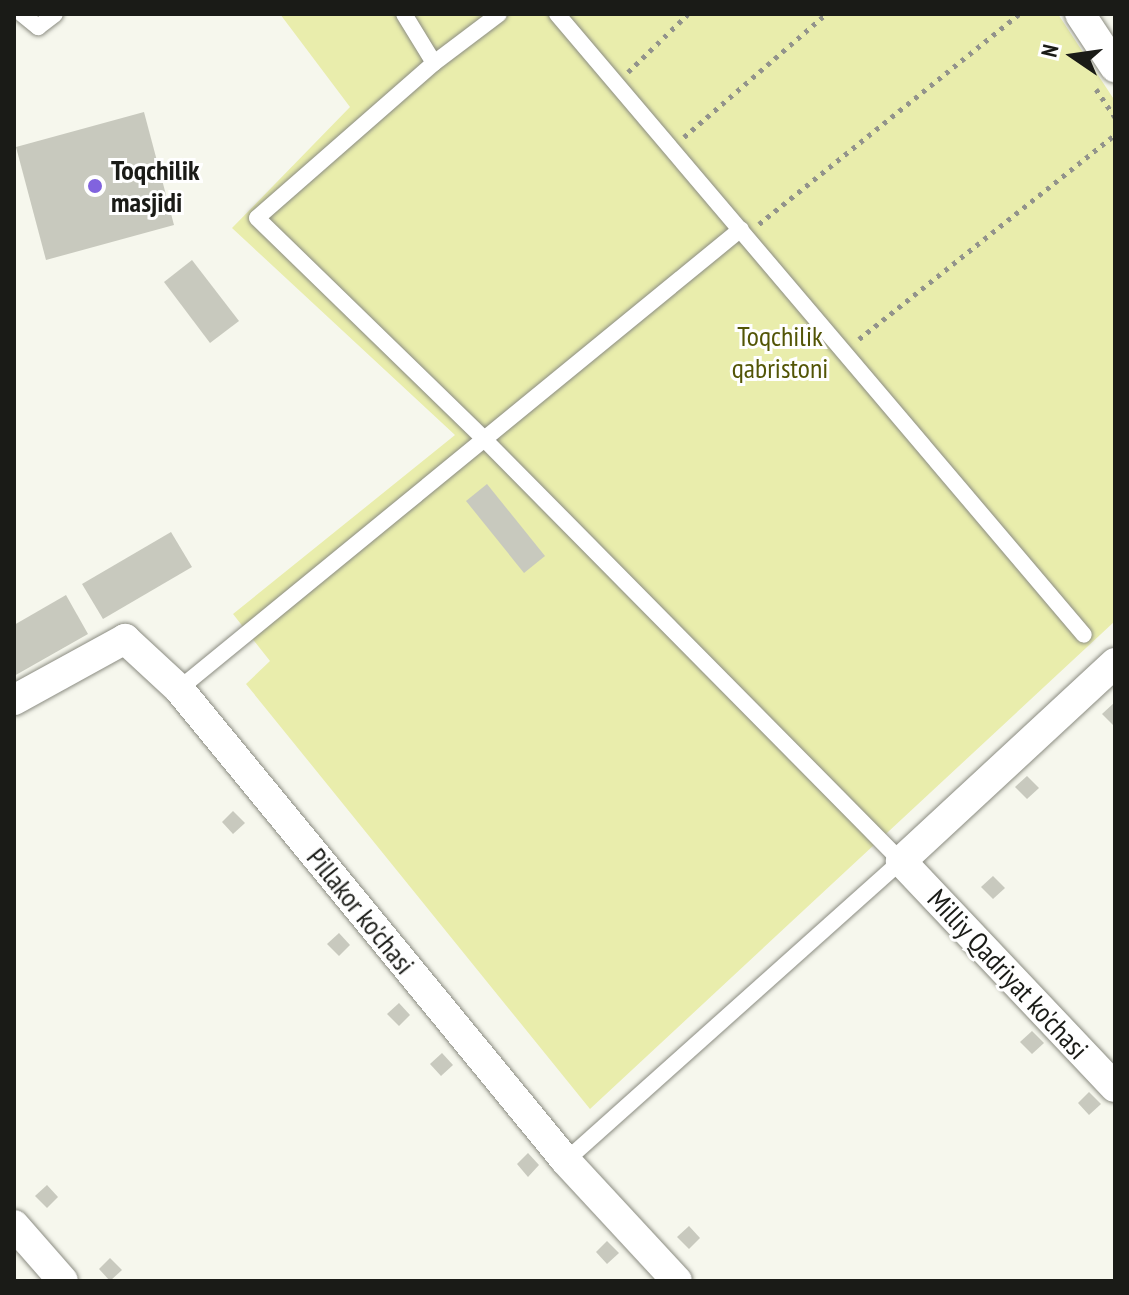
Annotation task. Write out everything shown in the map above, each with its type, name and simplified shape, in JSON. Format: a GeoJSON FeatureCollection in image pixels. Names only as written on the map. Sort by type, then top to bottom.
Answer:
{"type":"FeatureCollection","features":[{"type":"Feature","properties":{"kind":"street"},"geometry":{"type":"LineString","coordinates":[[1080,14],[1115,67]]}},
{"type":"Feature","properties":{"kind":"street","name":"Pillakor ko'chasi"},"geometry":{"type":"LineString","coordinates":[[14,700],[125,639],[179,689],[566,1161],[677,1281]]}},
{"type":"Feature","properties":{"kind":"street"},"geometry":{"type":"LineString","coordinates":[[901,861],[1115,663]]}},
{"type":"Feature","properties":{"kind":"street","name":"Milliy Qadriyat ko'chasi"},"geometry":{"type":"LineString","coordinates":[[901,861],[1115,1087]]}},
{"type":"Feature","properties":{"kind":"street"},"geometry":{"type":"LineString","coordinates":[[14,1225],[61,1280]]}},
{"type":"Feature","properties":{"kind":"lane"},"geometry":{"type":"LineString","coordinates":[[22,14],[38,27],[55,14]]}},
{"type":"Feature","properties":{"kind":"lane"},"geometry":{"type":"LineString","coordinates":[[404,14],[434,63]]}},
{"type":"Feature","properties":{"kind":"lane"},"geometry":{"type":"LineString","coordinates":[[499,14],[434,63],[257,218],[484,439],[901,861],[566,1161]]}},
{"type":"Feature","properties":{"kind":"lane"},"geometry":{"type":"LineString","coordinates":[[557,14],[846,350],[1084,635]]}},
{"type":"Feature","properties":{"kind":"lane"},"geometry":{"type":"LineString","coordinates":[[179,689],[743,232]]}},
{"type":"Feature","properties":{"kind":"path"},"geometry":{"type":"LineString","coordinates":[[616,83],[688,14]]}},
{"type":"Feature","properties":{"kind":"path"},"geometry":{"type":"LineString","coordinates":[[671,148],[826,14]]}},
{"type":"Feature","properties":{"kind":"path"},"geometry":{"type":"LineString","coordinates":[[743,232],[1019,14]]}},
{"type":"Feature","properties":{"kind":"path"},"geometry":{"type":"LineString","coordinates":[[846,350],[1115,135]]}},
{"type":"Feature","properties":{"kind":"green space","name":"Toqchilik qabristoni"},"geometry":{"type":"Polygon","coordinates":[[[280,14],[1058,14],[1115,101],[1115,621],[590,1109],[246,684],[270,661],[233,614],[455,435],[232,228],[350,107],[280,14]]]}},
{"type":"Feature","properties":{"kind":"building","name":"Toqchilik masjidi"},"geometry":{"type":"Polygon","coordinates":[[[144,112],[174,225],[46,260],[16,147],[144,112]]]}},
{"type":"Feature","properties":{"kind":"building"},"geometry":{"type":"Polygon","coordinates":[[[192,260],[239,321],[210,343],[164,282],[192,260]]]}},
{"type":"Feature","properties":{"kind":"building"},"geometry":{"type":"Polygon","coordinates":[[[487,484],[545,556],[524,573],[466,501],[487,484]]]}},
{"type":"Feature","properties":{"kind":"building"},"geometry":{"type":"Polygon","coordinates":[[[171,532],[192,567],[103,619],[82,584],[171,532]]]}},
{"type":"Feature","properties":{"kind":"building"},"geometry":{"type":"Polygon","coordinates":[[[66,595],[88,634],[14,676],[14,625],[66,595]]]}},
{"type":"Feature","properties":{"kind":"building"},"geometry":{"type":"Polygon","coordinates":[[[1115,702],[1115,727],[1102,714],[1115,702]]]}},
{"type":"Feature","properties":{"kind":"building"},"geometry":{"type":"Polygon","coordinates":[[[1027,776],[1039,788],[1027,799],[1015,787],[1027,776]]]}},
{"type":"Feature","properties":{"kind":"building"},"geometry":{"type":"Polygon","coordinates":[[[233,811],[245,823],[233,834],[222,822],[233,811]]]}},
{"type":"Feature","properties":{"kind":"building"},"geometry":{"type":"Polygon","coordinates":[[[993,876],[1005,888],[993,899],[981,887],[993,876]]]}},
{"type":"Feature","properties":{"kind":"building"},"geometry":{"type":"Polygon","coordinates":[[[339,933],[350,945],[339,956],[327,944],[339,933]]]}},
{"type":"Feature","properties":{"kind":"building"},"geometry":{"type":"Polygon","coordinates":[[[399,1003],[410,1015],[399,1026],[387,1014],[399,1003]]]}},
{"type":"Feature","properties":{"kind":"building"},"geometry":{"type":"Polygon","coordinates":[[[1032,1031],[1044,1043],[1032,1054],[1020,1042],[1032,1031]]]}},
{"type":"Feature","properties":{"kind":"building"},"geometry":{"type":"Polygon","coordinates":[[[442,1053],[453,1065],[441,1076],[430,1064],[442,1053]]]}},
{"type":"Feature","properties":{"kind":"building"},"geometry":{"type":"Polygon","coordinates":[[[1089,1092],[1101,1104],[1089,1115],[1078,1103],[1089,1092]]]}},
{"type":"Feature","properties":{"kind":"building"},"geometry":{"type":"Polygon","coordinates":[[[528,1153],[539,1165],[528,1177],[517,1164],[528,1153]]]}},
{"type":"Feature","properties":{"kind":"building"},"geometry":{"type":"Polygon","coordinates":[[[47,1185],[58,1197],[47,1208],[35,1196],[47,1185]]]}},
{"type":"Feature","properties":{"kind":"building"},"geometry":{"type":"Polygon","coordinates":[[[689,1226],[700,1238],[689,1249],[677,1237],[689,1226]]]}},
{"type":"Feature","properties":{"kind":"building"},"geometry":{"type":"Polygon","coordinates":[[[607,1241],[619,1253],[607,1264],[596,1252],[607,1241]]]}},
{"type":"Feature","properties":{"kind":"building"},"geometry":{"type":"Polygon","coordinates":[[[110,1258],[122,1270],[110,1281],[99,1269],[110,1258]]]}},
{"type":"Feature","properties":{"kind":"place","name":"Toqchilik masjidi"},"geometry":{"type":"Point","coordinates":[95,186]}}]}
